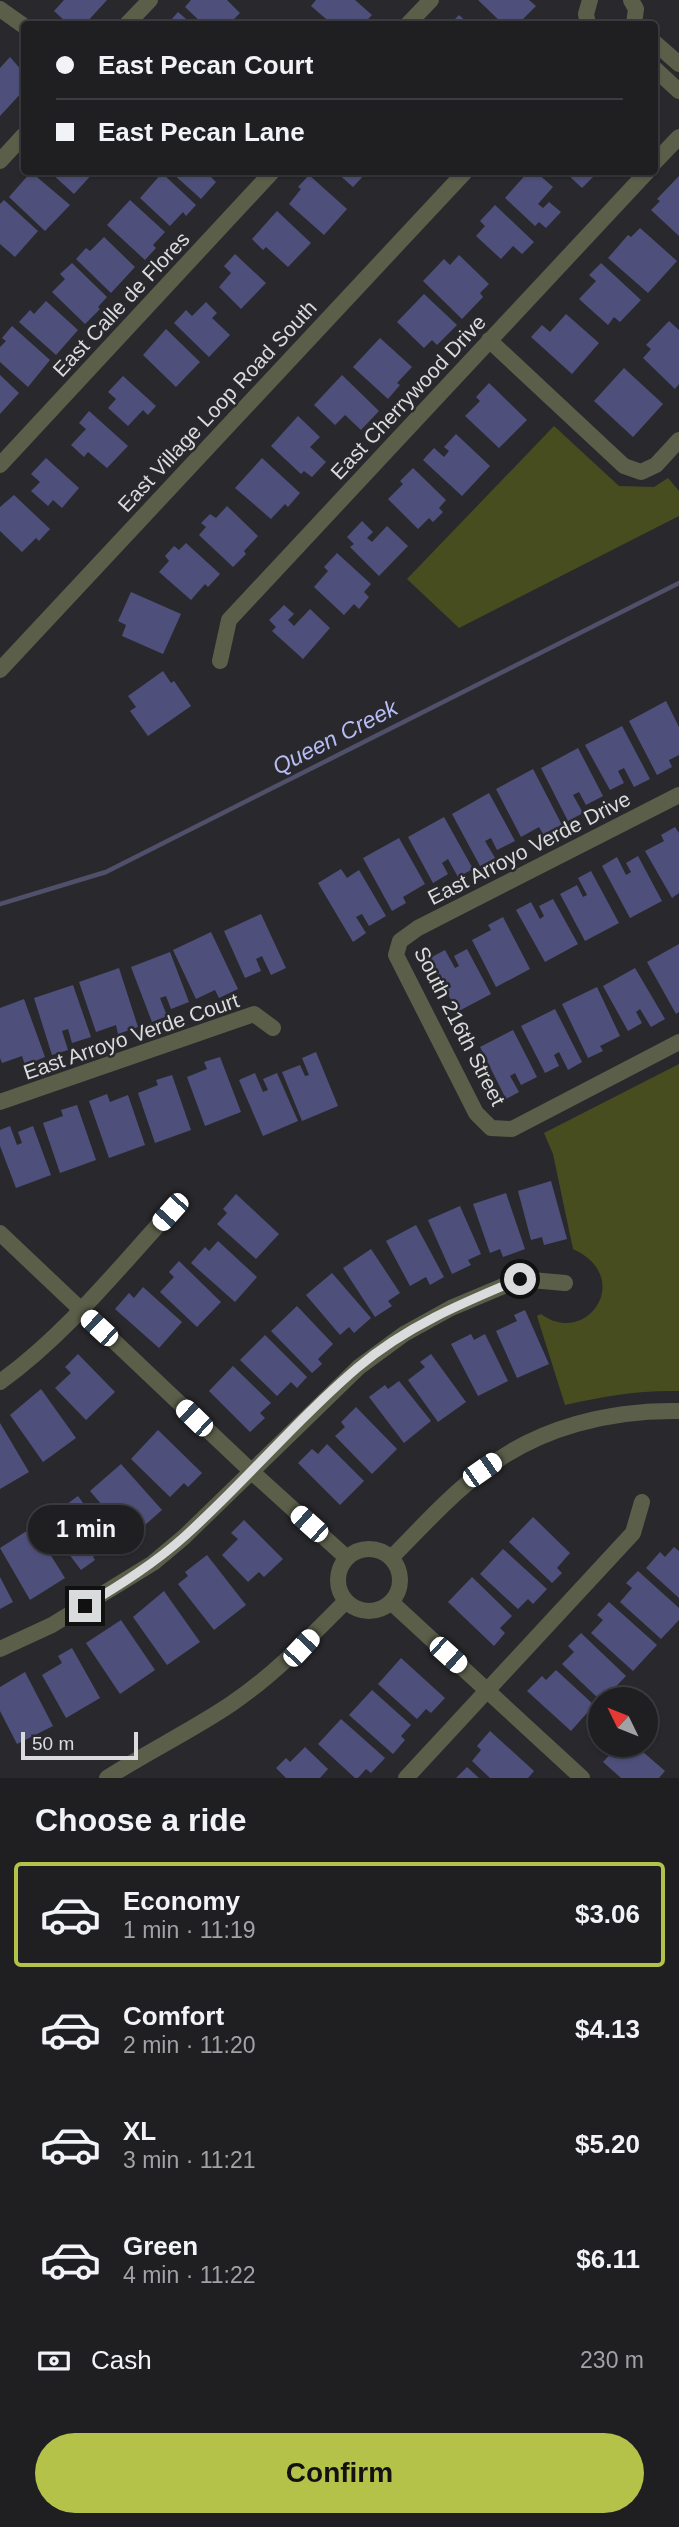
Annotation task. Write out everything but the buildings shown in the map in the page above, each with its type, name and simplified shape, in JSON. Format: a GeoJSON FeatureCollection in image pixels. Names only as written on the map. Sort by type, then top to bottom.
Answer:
{"type":"FeatureCollection","features":[{"type":"Feature","properties":{"kind":"street"},"geometry":{"type":"LineString","coordinates":[[130,21],[150,0]]}},
{"type":"Feature","properties":{"kind":"street"},"geometry":{"type":"LineString","coordinates":[[411,21],[431,0]]}},
{"type":"Feature","properties":{"kind":"street"},"geometry":{"type":"LineString","coordinates":[[631,0],[636,9],[635,21]]}},
{"type":"Feature","properties":{"kind":"street"},"geometry":{"type":"LineString","coordinates":[[585,2],[588,21]]}},
{"type":"Feature","properties":{"kind":"street"},"geometry":{"type":"LineString","coordinates":[[0,9],[21,24]]}},
{"type":"Feature","properties":{"kind":"street"},"geometry":{"type":"LineString","coordinates":[[658,46],[679,64]]}},
{"type":"Feature","properties":{"kind":"street"},"geometry":{"type":"LineString","coordinates":[[658,72],[679,91]]}},
{"type":"Feature","properties":{"kind":"street"},"geometry":{"type":"LineString","coordinates":[[658,159],[679,137]]}},
{"type":"Feature","properties":{"kind":"street"},"geometry":{"type":"LineString","coordinates":[[0,161],[21,138]]}},
{"type":"Feature","properties":{"kind":"street","name":"East Calle de Flores"},"geometry":{"type":"LineString","coordinates":[[0,465],[269,175]]}},
{"type":"Feature","properties":{"kind":"street","name":"East Village Loop Road South"},"geometry":{"type":"LineString","coordinates":[[0,670],[462,175]]}},
{"type":"Feature","properties":{"kind":"street","name":"East Cherrywood Drive"},"geometry":{"type":"LineString","coordinates":[[220,661],[229,620],[644,175]]}},
{"type":"Feature","properties":{"kind":"street"},"geometry":{"type":"LineString","coordinates":[[489,340],[624,466],[641,472],[656,466],[679,440]]}},
{"type":"Feature","properties":{"kind":"street","name":"East Arroyo Verde Drive"},"geometry":{"type":"LineString","coordinates":[[400,940],[418,928],[679,795]]}},
{"type":"Feature","properties":{"kind":"street","name":"South 216th Street"},"geometry":{"type":"LineString","coordinates":[[400,940],[396,955],[476,1113],[491,1128],[512,1129],[679,1042]]}},
{"type":"Feature","properties":{"kind":"street","name":"East Arroyo Verde Court"},"geometry":{"type":"LineString","coordinates":[[0,1102],[254,1014],[273,1028]]}},
{"type":"Feature","properties":{"kind":"street"},"geometry":{"type":"LineString","coordinates":[[0,1381],[19,1368],[80,1310],[170,1212]]}},
{"type":"Feature","properties":{"kind":"street"},"geometry":{"type":"LineString","coordinates":[[0,1233],[252,1472],[347,1558]]}},
{"type":"Feature","properties":{"kind":"street"},"geometry":{"type":"LineString","coordinates":[[0,1649],[52,1625],[153,1563],[252,1472],[318,1404],[359,1367],[404,1334],[451,1308],[520,1279],[565,1283]]}},
{"type":"Feature","properties":{"kind":"street"},"geometry":{"type":"LineString","coordinates":[[391,1558],[482,1470],[520,1445],[542,1435],[608,1416],[679,1411]]}},
{"type":"Feature","properties":{"kind":"street"},"geometry":{"type":"LineString","coordinates":[[406,1778],[632,1533],[642,1502]]}},
{"type":"Feature","properties":{"kind":"street"},"geometry":{"type":"LineString","coordinates":[[364,1549],[383,1552],[391,1558],[400,1575],[400,1585],[391,1602],[373,1611],[363,1611],[346,1601],[341,1594],[338,1575],[347,1558],[364,1549]]}},
{"type":"Feature","properties":{"kind":"street"},"geometry":{"type":"LineString","coordinates":[[107,1778],[230,1704],[259,1683],[301,1648],[346,1601]]}},
{"type":"Feature","properties":{"kind":"street"},"geometry":{"type":"LineString","coordinates":[[391,1602],[582,1778]]}},
{"type":"Feature","properties":{"kind":"green space"},"geometry":{"type":"Polygon","coordinates":[[[554,426],[619,486],[654,487],[668,478],[679,491],[679,516],[459,628],[407,579],[554,426]]]}},
{"type":"Feature","properties":{"kind":"green space"},"geometry":{"type":"Polygon","coordinates":[[[679,1064],[679,1391],[622,1394],[565,1405],[537,1316],[541,1314],[558,1322],[574,1322],[588,1316],[598,1305],[602,1291],[601,1276],[591,1261],[573,1249],[553,1154],[544,1133],[679,1064]]]}},
{"type":"Feature","properties":{"kind":"waterway","name":"Queen Creek"},"geometry":{"type":"LineString","coordinates":[[0,904],[106,872],[679,583]]}},
{"type":"Feature","properties":{"kind":"route"},"geometry":{"type":"LineString","coordinates":[[85,1606],[153,1563],[184,1537],[359,1367],[404,1334],[451,1308],[520,1279]]}}]}
